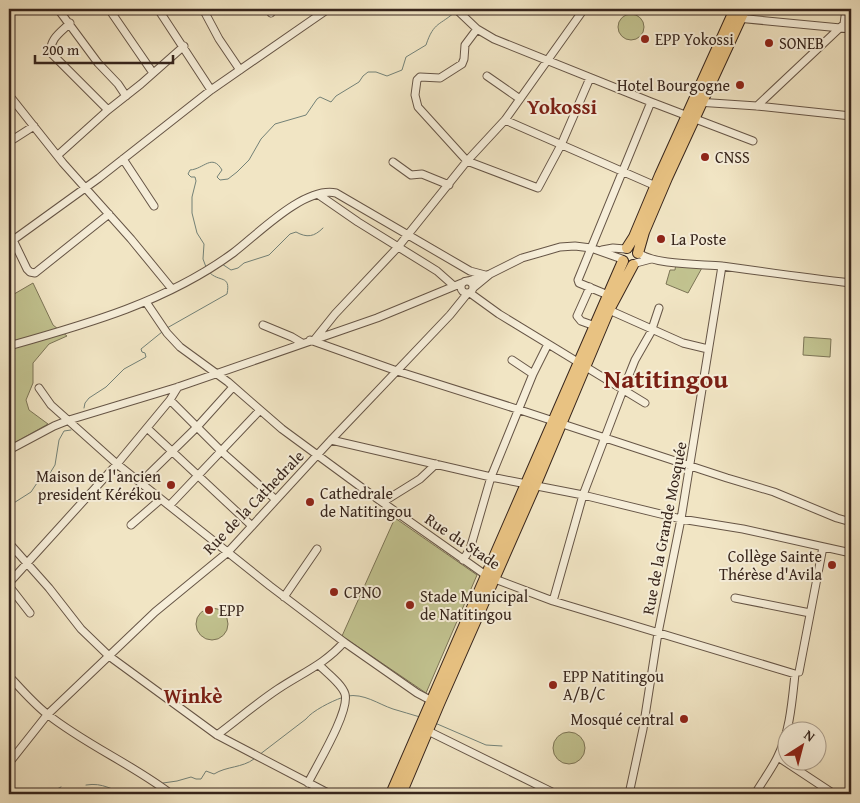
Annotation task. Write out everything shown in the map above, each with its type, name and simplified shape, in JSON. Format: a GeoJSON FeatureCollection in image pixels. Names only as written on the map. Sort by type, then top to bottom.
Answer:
{"type":"FeatureCollection","features":[{"type":"Feature","properties":{"kind":"highway"},"geometry":{"type":"LineString","coordinates":[[582,365],[595,326],[622,260],[621,255],[634,237],[659,188],[738,13]]}},
{"type":"Feature","properties":{"kind":"highway"},"geometry":{"type":"LineString","coordinates":[[391,794],[408,767],[582,365],[637,259],[659,188]]}},
{"type":"Feature","properties":{"kind":"highway"},"geometry":{"type":"LineString","coordinates":[[626,248],[635,248],[637,259]]}},
{"type":"Feature","properties":{"kind":"highway"},"geometry":{"type":"LineString","coordinates":[[622,260],[628,265],[637,259]]}},
{"type":"Feature","properties":{"kind":"highway"},"geometry":{"type":"LineString","coordinates":[[401,794],[408,767]]}},
{"type":"Feature","properties":{"kind":"street"},"geometry":{"type":"LineString","coordinates":[[58,9],[98,63],[118,84],[126,96]]}},
{"type":"Feature","properties":{"kind":"street"},"geometry":{"type":"LineString","coordinates":[[109,9],[153,73]]}},
{"type":"Feature","properties":{"kind":"street"},"geometry":{"type":"LineString","coordinates":[[158,9],[211,90]]}},
{"type":"Feature","properties":{"kind":"street"},"geometry":{"type":"LineString","coordinates":[[203,9],[219,39],[240,70]]}},
{"type":"Feature","properties":{"kind":"street"},"geometry":{"type":"LineString","coordinates":[[109,214],[34,273],[26,269],[11,241],[85,188],[211,90],[328,9]]}},
{"type":"Feature","properties":{"kind":"street"},"geometry":{"type":"LineString","coordinates":[[456,9],[477,29],[494,39],[753,141]]}},
{"type":"Feature","properties":{"kind":"street"},"geometry":{"type":"LineString","coordinates":[[313,340],[348,299],[398,247],[467,161],[505,120],[584,9]]}},
{"type":"Feature","properties":{"kind":"street"},"geometry":{"type":"LineString","coordinates":[[757,106],[841,27],[845,22],[846,9]]}},
{"type":"Feature","properties":{"kind":"street"},"geometry":{"type":"LineString","coordinates":[[738,13],[851,29]]}},
{"type":"Feature","properties":{"kind":"street"},"geometry":{"type":"LineString","coordinates":[[70,23],[54,39],[50,46],[51,53],[108,110]]}},
{"type":"Feature","properties":{"kind":"street"},"geometry":{"type":"LineString","coordinates":[[477,29],[465,45],[462,64],[440,78],[420,77],[416,80],[415,95],[418,107],[467,161],[538,188],[561,145],[590,78]]}},
{"type":"Feature","properties":{"kind":"street"},"geometry":{"type":"LineString","coordinates":[[58,156],[108,110],[184,46]]}},
{"type":"Feature","properties":{"kind":"street"},"geometry":{"type":"LineString","coordinates":[[487,76],[520,99]]}},
{"type":"Feature","properties":{"kind":"street"},"geometry":{"type":"LineString","coordinates":[[9,95],[58,156],[172,289]]}},
{"type":"Feature","properties":{"kind":"street"},"geometry":{"type":"LineString","coordinates":[[608,295],[577,281],[651,102]]}},
{"type":"Feature","properties":{"kind":"street"},"geometry":{"type":"LineString","coordinates":[[698,102],[851,116]]}},
{"type":"Feature","properties":{"kind":"street"},"geometry":{"type":"LineString","coordinates":[[505,120],[659,188]]}},
{"type":"Feature","properties":{"kind":"street"},"geometry":{"type":"LineString","coordinates":[[9,142],[34,126]]}},
{"type":"Feature","properties":{"kind":"street"},"geometry":{"type":"LineString","coordinates":[[123,159],[154,206]]}},
{"type":"Feature","properties":{"kind":"street"},"geometry":{"type":"LineString","coordinates":[[393,162],[411,175],[422,174],[449,185]]}},
{"type":"Feature","properties":{"kind":"street"},"geometry":{"type":"LineString","coordinates":[[9,346],[93,322],[146,302],[220,262],[288,209],[327,192],[336,193],[470,271],[488,274]]}},
{"type":"Feature","properties":{"kind":"street"},"geometry":{"type":"LineString","coordinates":[[319,194],[358,222],[437,271],[454,286]]}},
{"type":"Feature","properties":{"kind":"street"},"geometry":{"type":"LineString","coordinates":[[10,447],[68,420],[178,388],[376,318],[488,274],[522,258],[551,249],[575,246],[591,248],[602,250],[622,260]]}},
{"type":"Feature","properties":{"kind":"street"},"geometry":{"type":"LineString","coordinates":[[602,250],[626,248]]}},
{"type":"Feature","properties":{"kind":"street"},"geometry":{"type":"LineString","coordinates":[[637,259],[722,266],[851,283]]}},
{"type":"Feature","properties":{"kind":"street","name":"Rue de la Grande Mosquée"},"geometry":{"type":"LineString","coordinates":[[629,794],[643,729],[658,633],[681,519],[722,266]]}},
{"type":"Feature","properties":{"kind":"street","name":"Rue de la Cathedrale"},"geometry":{"type":"LineString","coordinates":[[9,763],[47,715],[155,612],[228,552],[316,455],[488,274]]}},
{"type":"Feature","properties":{"kind":"street"},"geometry":{"type":"LineString","coordinates":[[465,282],[461,289],[470,292],[499,314],[645,403]]}},
{"type":"Feature","properties":{"kind":"street"},"geometry":{"type":"LineString","coordinates":[[465,282],[473,284],[470,292]]}},
{"type":"Feature","properties":{"kind":"street"},"geometry":{"type":"LineString","coordinates":[[590,287],[577,316],[581,321],[595,326]]}},
{"type":"Feature","properties":{"kind":"street","name":"Rue du Stade"},"geometry":{"type":"LineString","coordinates":[[146,302],[164,329],[180,347],[216,373],[316,455],[490,578],[553,601],[795,674],[789,720]]}},
{"type":"Feature","properties":{"kind":"street"},"geometry":{"type":"LineString","coordinates":[[553,601],[583,495],[623,390],[659,308]]}},
{"type":"Feature","properties":{"kind":"street"},"geometry":{"type":"LineString","coordinates":[[609,310],[683,343],[708,349]]}},
{"type":"Feature","properties":{"kind":"street"},"geometry":{"type":"LineString","coordinates":[[263,325],[292,336],[302,343]]}},
{"type":"Feature","properties":{"kind":"street"},"geometry":{"type":"LineString","coordinates":[[313,340],[396,371],[774,492],[851,522]]}},
{"type":"Feature","properties":{"kind":"street"},"geometry":{"type":"LineString","coordinates":[[463,560],[470,549],[491,477],[520,410],[533,374],[548,344]]}},
{"type":"Feature","properties":{"kind":"street"},"geometry":{"type":"LineString","coordinates":[[512,360],[533,374]]}},
{"type":"Feature","properties":{"kind":"street"},"geometry":{"type":"LineString","coordinates":[[141,482],[197,427],[233,387]]}},
{"type":"Feature","properties":{"kind":"street"},"geometry":{"type":"LineString","coordinates":[[39,388],[46,399],[117,464],[284,597],[344,642],[435,702]]}},
{"type":"Feature","properties":{"kind":"street"},"geometry":{"type":"LineString","coordinates":[[30,613],[9,584],[117,464],[148,428],[178,388]]}},
{"type":"Feature","properties":{"kind":"street"},"geometry":{"type":"LineString","coordinates":[[170,400],[221,451],[276,499]]}},
{"type":"Feature","properties":{"kind":"street"},"geometry":{"type":"LineString","coordinates":[[170,505],[197,474],[260,410]]}},
{"type":"Feature","properties":{"kind":"street"},"geometry":{"type":"LineString","coordinates":[[148,428],[252,526]]}},
{"type":"Feature","properties":{"kind":"street"},"geometry":{"type":"LineString","coordinates":[[331,440],[491,477],[583,495],[681,519],[743,529],[851,553]]}},
{"type":"Feature","properties":{"kind":"street"},"geometry":{"type":"LineString","coordinates":[[383,502],[420,479],[436,464]]}},
{"type":"Feature","properties":{"kind":"street"},"geometry":{"type":"LineString","coordinates":[[131,525],[162,499]]}},
{"type":"Feature","properties":{"kind":"street"},"geometry":{"type":"LineString","coordinates":[[9,543],[81,628],[109,656],[217,735],[330,794]]}},
{"type":"Feature","properties":{"kind":"street"},"geometry":{"type":"LineString","coordinates":[[798,672],[823,547]]}},
{"type":"Feature","properties":{"kind":"street"},"geometry":{"type":"LineString","coordinates":[[284,597],[317,549]]}},
{"type":"Feature","properties":{"kind":"street"},"geometry":{"type":"LineString","coordinates":[[734,598],[810,613]]}},
{"type":"Feature","properties":{"kind":"street"},"geometry":{"type":"LineString","coordinates":[[217,735],[279,688],[319,665],[344,642]]}},
{"type":"Feature","properties":{"kind":"street"},"geometry":{"type":"LineString","coordinates":[[308,783],[343,715],[345,702],[345,693],[319,665]]}},
{"type":"Feature","properties":{"kind":"street"},"geometry":{"type":"LineString","coordinates":[[9,676],[47,715],[104,752],[148,777],[170,794]]}},
{"type":"Feature","properties":{"kind":"street"},"geometry":{"type":"LineString","coordinates":[[428,722],[556,794]]}},
{"type":"Feature","properties":{"kind":"street","name":"Rue du Stade"},"geometry":{"type":"LineString","coordinates":[[755,794],[778,757]]}},
{"type":"Feature","properties":{"kind":"street"},"geometry":{"type":"LineString","coordinates":[[798,770],[834,794]]}},
{"type":"Feature","properties":{"kind":"green space"},"geometry":{"type":"Polygon","coordinates":[[[631,14],[640,18],[644,27],[640,36],[631,40],[622,36],[618,27],[622,18],[631,14]]]}},
{"type":"Feature","properties":{"kind":"green space"},"geometry":{"type":"Polygon","coordinates":[[[676,263],[703,266],[688,293],[666,284],[670,270],[675,270],[676,263]]]}},
{"type":"Feature","properties":{"kind":"green space"},"geometry":{"type":"Polygon","coordinates":[[[33,283],[53,325],[67,336],[49,344],[33,363],[33,383],[26,400],[29,410],[48,424],[9,446],[9,297],[33,283]]]}},
{"type":"Feature","properties":{"kind":"green space"},"geometry":{"type":"Polygon","coordinates":[[[804,337],[831,339],[830,357],[803,355],[804,337]]]}},
{"type":"Feature","properties":{"kind":"green space","name":"Stade Municipal de Natitingou"},"geometry":{"type":"Polygon","coordinates":[[[395,518],[477,575],[426,693],[342,636],[395,518]]]}},
{"type":"Feature","properties":{"kind":"green space"},"geometry":{"type":"Polygon","coordinates":[[[212,608],[218,609],[223,613],[227,618],[227,630],[223,635],[218,639],[212,640],[206,639],[201,635],[197,630],[196,624],[197,618],[201,613],[206,609],[212,608]]]}},
{"type":"Feature","properties":{"kind":"green space"},"geometry":{"type":"Polygon","coordinates":[[[569,732],[575,733],[580,737],[584,742],[584,754],[580,759],[575,763],[569,764],[563,763],[558,759],[554,754],[553,748],[554,742],[558,737],[563,733],[569,732]]]}},
{"type":"Feature","properties":{"kind":"waterway"},"geometry":{"type":"LineString","coordinates":[[206,267],[203,259],[204,244],[197,233],[192,213],[192,197],[196,181],[195,177],[191,177],[188,174],[190,170],[211,162],[218,165],[222,170],[217,177],[220,180],[228,179],[249,160],[261,139],[275,124],[306,115],[320,97],[331,102],[336,96],[359,82],[368,72],[376,72],[387,76],[402,70],[406,57],[426,45],[435,28],[456,11]]}},
{"type":"Feature","properties":{"kind":"waterway"},"geometry":{"type":"LineString","coordinates":[[222,264],[231,270],[238,268],[244,263],[269,255],[290,234],[296,232],[310,236],[323,228]]}},
{"type":"Feature","properties":{"kind":"waterway"},"geometry":{"type":"LineString","coordinates":[[167,328],[227,294],[226,281],[209,272]]}},
{"type":"Feature","properties":{"kind":"waterway"},"geometry":{"type":"LineString","coordinates":[[84,408],[89,398],[106,387],[124,369],[146,357],[141,349],[162,332]]}},
{"type":"Feature","properties":{"kind":"waterway"},"geometry":{"type":"LineString","coordinates":[[9,506],[31,492],[39,480],[50,473],[55,465],[59,440],[64,431],[71,430]]}},
{"type":"Feature","properties":{"kind":"waterway"},"geometry":{"type":"LineString","coordinates":[[347,696],[365,697],[393,709],[420,717]]}},
{"type":"Feature","properties":{"kind":"waterway"},"geometry":{"type":"LineString","coordinates":[[259,755],[313,713],[341,698]]}},
{"type":"Feature","properties":{"kind":"waterway"},"geometry":{"type":"LineString","coordinates":[[435,723],[486,745],[502,746]]}},
{"type":"Feature","properties":{"kind":"waterway"},"geometry":{"type":"LineString","coordinates":[[163,783],[191,777],[201,779],[206,771],[214,774],[245,764],[254,759]]}},
{"type":"Feature","properties":{"kind":"waterway"},"geometry":{"type":"LineString","coordinates":[[86,785],[98,785],[125,792],[142,789],[152,791],[159,788]]}},
{"type":"Feature","properties":{"kind":"waterway"},"geometry":{"type":"LineString","coordinates":[[49,794],[61,787]]}},
{"type":"Feature","properties":{"kind":"place","name":"EPP Yokossi"},"geometry":{"type":"Point","coordinates":[645,39]}},
{"type":"Feature","properties":{"kind":"place","name":"SONEB"},"geometry":{"type":"Point","coordinates":[769,43]}},
{"type":"Feature","properties":{"kind":"place","name":"Hotel Bourgogne"},"geometry":{"type":"Point","coordinates":[740,85]}},
{"type":"Feature","properties":{"kind":"place","name":"CNSS"},"geometry":{"type":"Point","coordinates":[705,157]}},
{"type":"Feature","properties":{"kind":"place","name":"La Poste"},"geometry":{"type":"Point","coordinates":[661,239]}},
{"type":"Feature","properties":{"kind":"place","name":"Maison de l'ancien president Kérékou"},"geometry":{"type":"Point","coordinates":[171,485]}},
{"type":"Feature","properties":{"kind":"place","name":"Cathedrale de Natitingou"},"geometry":{"type":"Point","coordinates":[310,502]}},
{"type":"Feature","properties":{"kind":"place","name":"Collège Sainte Thérèse d'Avila"},"geometry":{"type":"Point","coordinates":[832,565]}},
{"type":"Feature","properties":{"kind":"place","name":"CPNO"},"geometry":{"type":"Point","coordinates":[334,592]}},
{"type":"Feature","properties":{"kind":"place","name":"Stade Municipal de Natitingou"},"geometry":{"type":"Point","coordinates":[410,605]}},
{"type":"Feature","properties":{"kind":"place","name":"EPP"},"geometry":{"type":"Point","coordinates":[209,610]}},
{"type":"Feature","properties":{"kind":"place","name":"EPP Natitingou A/B/C"},"geometry":{"type":"Point","coordinates":[553,685]}},
{"type":"Feature","properties":{"kind":"place","name":"Mosqué central"},"geometry":{"type":"Point","coordinates":[684,719]}},
{"type":"Feature","properties":{"kind":"district","name":"Yokossi"},"geometry":{"type":"Point","coordinates":[562,106]}},
{"type":"Feature","properties":{"kind":"district","name":"Natitingou"},"geometry":{"type":"Point","coordinates":[666,378]}},
{"type":"Feature","properties":{"kind":"district","name":"Winkè"},"geometry":{"type":"Point","coordinates":[193,695]}}]}
